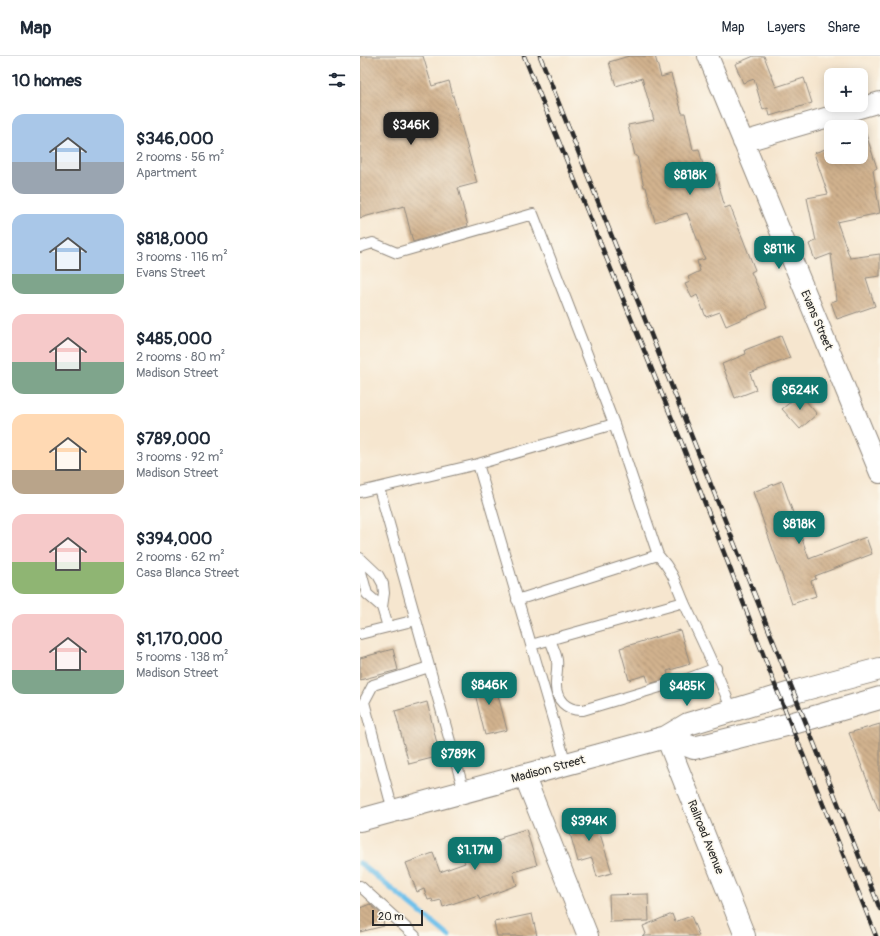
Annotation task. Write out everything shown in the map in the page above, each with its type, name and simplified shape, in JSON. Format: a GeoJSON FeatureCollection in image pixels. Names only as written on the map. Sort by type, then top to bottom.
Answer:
{"type":"FeatureCollection","features":[{"type":"Feature","properties":{"kind":"street","name":"Evans Street"},"geometry":{"type":"LineString","coordinates":[[708,56],[880,473]]}},
{"type":"Feature","properties":{"kind":"street"},"geometry":{"type":"LineString","coordinates":[[743,142],[880,102]]}},
{"type":"Feature","properties":{"kind":"street","name":"Madison Street"},"geometry":{"type":"LineString","coordinates":[[360,820],[666,737],[688,724],[732,710],[880,669]]}},
{"type":"Feature","properties":{"kind":"street"},"geometry":{"type":"LineString","coordinates":[[666,737],[694,748],[790,724],[880,698]]}},
{"type":"Feature","properties":{"kind":"street","name":"Railroad Avenue"},"geometry":{"type":"LineString","coordinates":[[666,737],[745,936]]}},
{"type":"Feature","properties":{"kind":"street"},"geometry":{"type":"LineString","coordinates":[[524,775],[588,936]]}},
{"type":"Feature","properties":{"kind":"lane"},"geometry":{"type":"LineString","coordinates":[[360,247],[373,243],[397,253],[533,214],[614,424],[658,555],[670,570],[716,668],[732,710]]}},
{"type":"Feature","properties":{"kind":"lane"},"geometry":{"type":"LineString","coordinates":[[360,492],[478,464],[614,424]]}},
{"type":"Feature","properties":{"kind":"lane"},"geometry":{"type":"LineString","coordinates":[[478,464],[566,764]]}},
{"type":"Feature","properties":{"kind":"lane"},"geometry":{"type":"LineString","coordinates":[[379,488],[464,791]]}},
{"type":"Feature","properties":{"kind":"lane"},"geometry":{"type":"LineString","coordinates":[[517,600],[658,555]]}},
{"type":"Feature","properties":{"kind":"lane"},"geometry":{"type":"LineString","coordinates":[[360,558],[378,575],[384,593],[382,607],[388,627]]}},
{"type":"Feature","properties":{"kind":"lane"},"geometry":{"type":"LineString","coordinates":[[360,568],[367,594],[382,607]]}},
{"type":"Feature","properties":{"kind":"lane"},"geometry":{"type":"LineString","coordinates":[[531,645],[684,602]]}},
{"type":"Feature","properties":{"kind":"lane"},"geometry":{"type":"LineString","coordinates":[[360,634],[416,620]]}},
{"type":"Feature","properties":{"kind":"lane"},"geometry":{"type":"LineString","coordinates":[[550,639],[557,660],[557,694],[566,707],[574,711],[583,710],[687,679],[716,668]]}},
{"type":"Feature","properties":{"kind":"lane"},"geometry":{"type":"LineString","coordinates":[[393,811],[364,702],[373,685],[429,667]]}},
{"type":"Feature","properties":{"kind":"lane"},"geometry":{"type":"LineString","coordinates":[[361,888],[415,936]]}},
{"type":"Feature","properties":{"kind":"building"},"geometry":{"type":"Polygon","coordinates":[[[360,56],[423,56],[432,86],[449,81],[477,183],[458,188],[468,226],[413,242],[404,206],[360,218],[360,56]]]}},
{"type":"Feature","properties":{"kind":"building"},"geometry":{"type":"Polygon","coordinates":[[[629,56],[655,56],[661,77],[671,74],[682,113],[685,113],[693,150],[699,149],[706,177],[716,174],[725,208],[730,206],[755,270],[751,272],[767,308],[726,326],[720,312],[706,317],[697,295],[692,298],[685,284],[690,282],[688,277],[700,271],[697,261],[705,259],[687,213],[655,222],[646,187],[644,187],[637,156],[635,156],[628,125],[654,120],[642,78],[616,86],[609,62],[629,56]]]}},
{"type":"Feature","properties":{"kind":"building"},"geometry":{"type":"Polygon","coordinates":[[[754,56],[764,56],[776,87],[804,78],[812,103],[770,116],[768,108],[763,110],[754,79],[743,83],[735,64],[754,56]]]}},
{"type":"Feature","properties":{"kind":"building"},"geometry":{"type":"Polygon","coordinates":[[[868,140],[877,168],[873,170],[880,213],[837,222],[850,258],[880,254],[880,276],[866,278],[875,306],[837,319],[831,302],[837,300],[831,254],[815,260],[809,244],[816,241],[807,198],[828,194],[814,153],[824,149],[824,164],[868,164],[868,140]]]}},
{"type":"Feature","properties":{"kind":"building"},"geometry":{"type":"Polygon","coordinates":[[[781,336],[790,358],[750,373],[756,390],[735,398],[722,364],[746,354],[745,350],[781,336]]]}},
{"type":"Feature","properties":{"kind":"building"},"geometry":{"type":"Polygon","coordinates":[[[800,394],[817,414],[800,429],[782,409],[800,394]]]}},
{"type":"Feature","properties":{"kind":"building"},"geometry":{"type":"Polygon","coordinates":[[[782,481],[809,559],[866,537],[872,554],[815,576],[816,579],[811,581],[816,596],[792,604],[753,492],[782,481]]]}},
{"type":"Feature","properties":{"kind":"building"},"geometry":{"type":"Polygon","coordinates":[[[680,630],[690,664],[667,671],[669,678],[649,684],[646,675],[629,680],[620,648],[680,630]]]}},
{"type":"Feature","properties":{"kind":"building"},"geometry":{"type":"Polygon","coordinates":[[[393,649],[398,670],[360,680],[360,658],[393,649]]]}},
{"type":"Feature","properties":{"kind":"building"},"geometry":{"type":"Polygon","coordinates":[[[493,676],[507,730],[485,735],[472,681],[493,676]]]}},
{"type":"Feature","properties":{"kind":"building"},"geometry":{"type":"Polygon","coordinates":[[[427,702],[440,756],[409,764],[395,711],[427,702]]]}},
{"type":"Feature","properties":{"kind":"building"},"geometry":{"type":"Polygon","coordinates":[[[880,724],[880,811],[879,811],[849,733],[880,724]]]}},
{"type":"Feature","properties":{"kind":"building"},"geometry":{"type":"Polygon","coordinates":[[[593,811],[612,873],[597,877],[592,858],[578,862],[566,819],[593,811]]]}},
{"type":"Feature","properties":{"kind":"building"},"geometry":{"type":"Polygon","coordinates":[[[526,829],[537,865],[513,872],[517,885],[480,899],[478,895],[443,907],[441,900],[433,902],[432,899],[428,900],[424,889],[417,892],[406,863],[433,853],[440,872],[465,863],[461,854],[503,838],[503,836],[526,829]]]}},
{"type":"Feature","properties":{"kind":"building"},"geometry":{"type":"Polygon","coordinates":[[[648,894],[649,921],[610,922],[609,895],[648,894]]]}},
{"type":"Feature","properties":{"kind":"building"},"geometry":{"type":"Polygon","coordinates":[[[370,904],[382,915],[384,926],[360,932],[360,908],[370,904]]]}},
{"type":"Feature","properties":{"kind":"building"},"geometry":{"type":"Polygon","coordinates":[[[532,914],[537,936],[497,936],[494,922],[532,914]]]}},
{"type":"Feature","properties":{"kind":"building"},"geometry":{"type":"Polygon","coordinates":[[[672,914],[675,922],[691,916],[699,936],[642,936],[646,934],[643,926],[672,914]]]}},
{"type":"Feature","properties":{"kind":"waterway"},"geometry":{"type":"LineString","coordinates":[[360,863],[449,936]]}},
{"type":"Feature","properties":{"kind":"railway"},"geometry":{"type":"LineString","coordinates":[[524,56],[679,436],[775,685],[876,936]]}},
{"type":"Feature","properties":{"kind":"railway"},"geometry":{"type":"LineString","coordinates":[[540,56],[880,909]]}}]}
